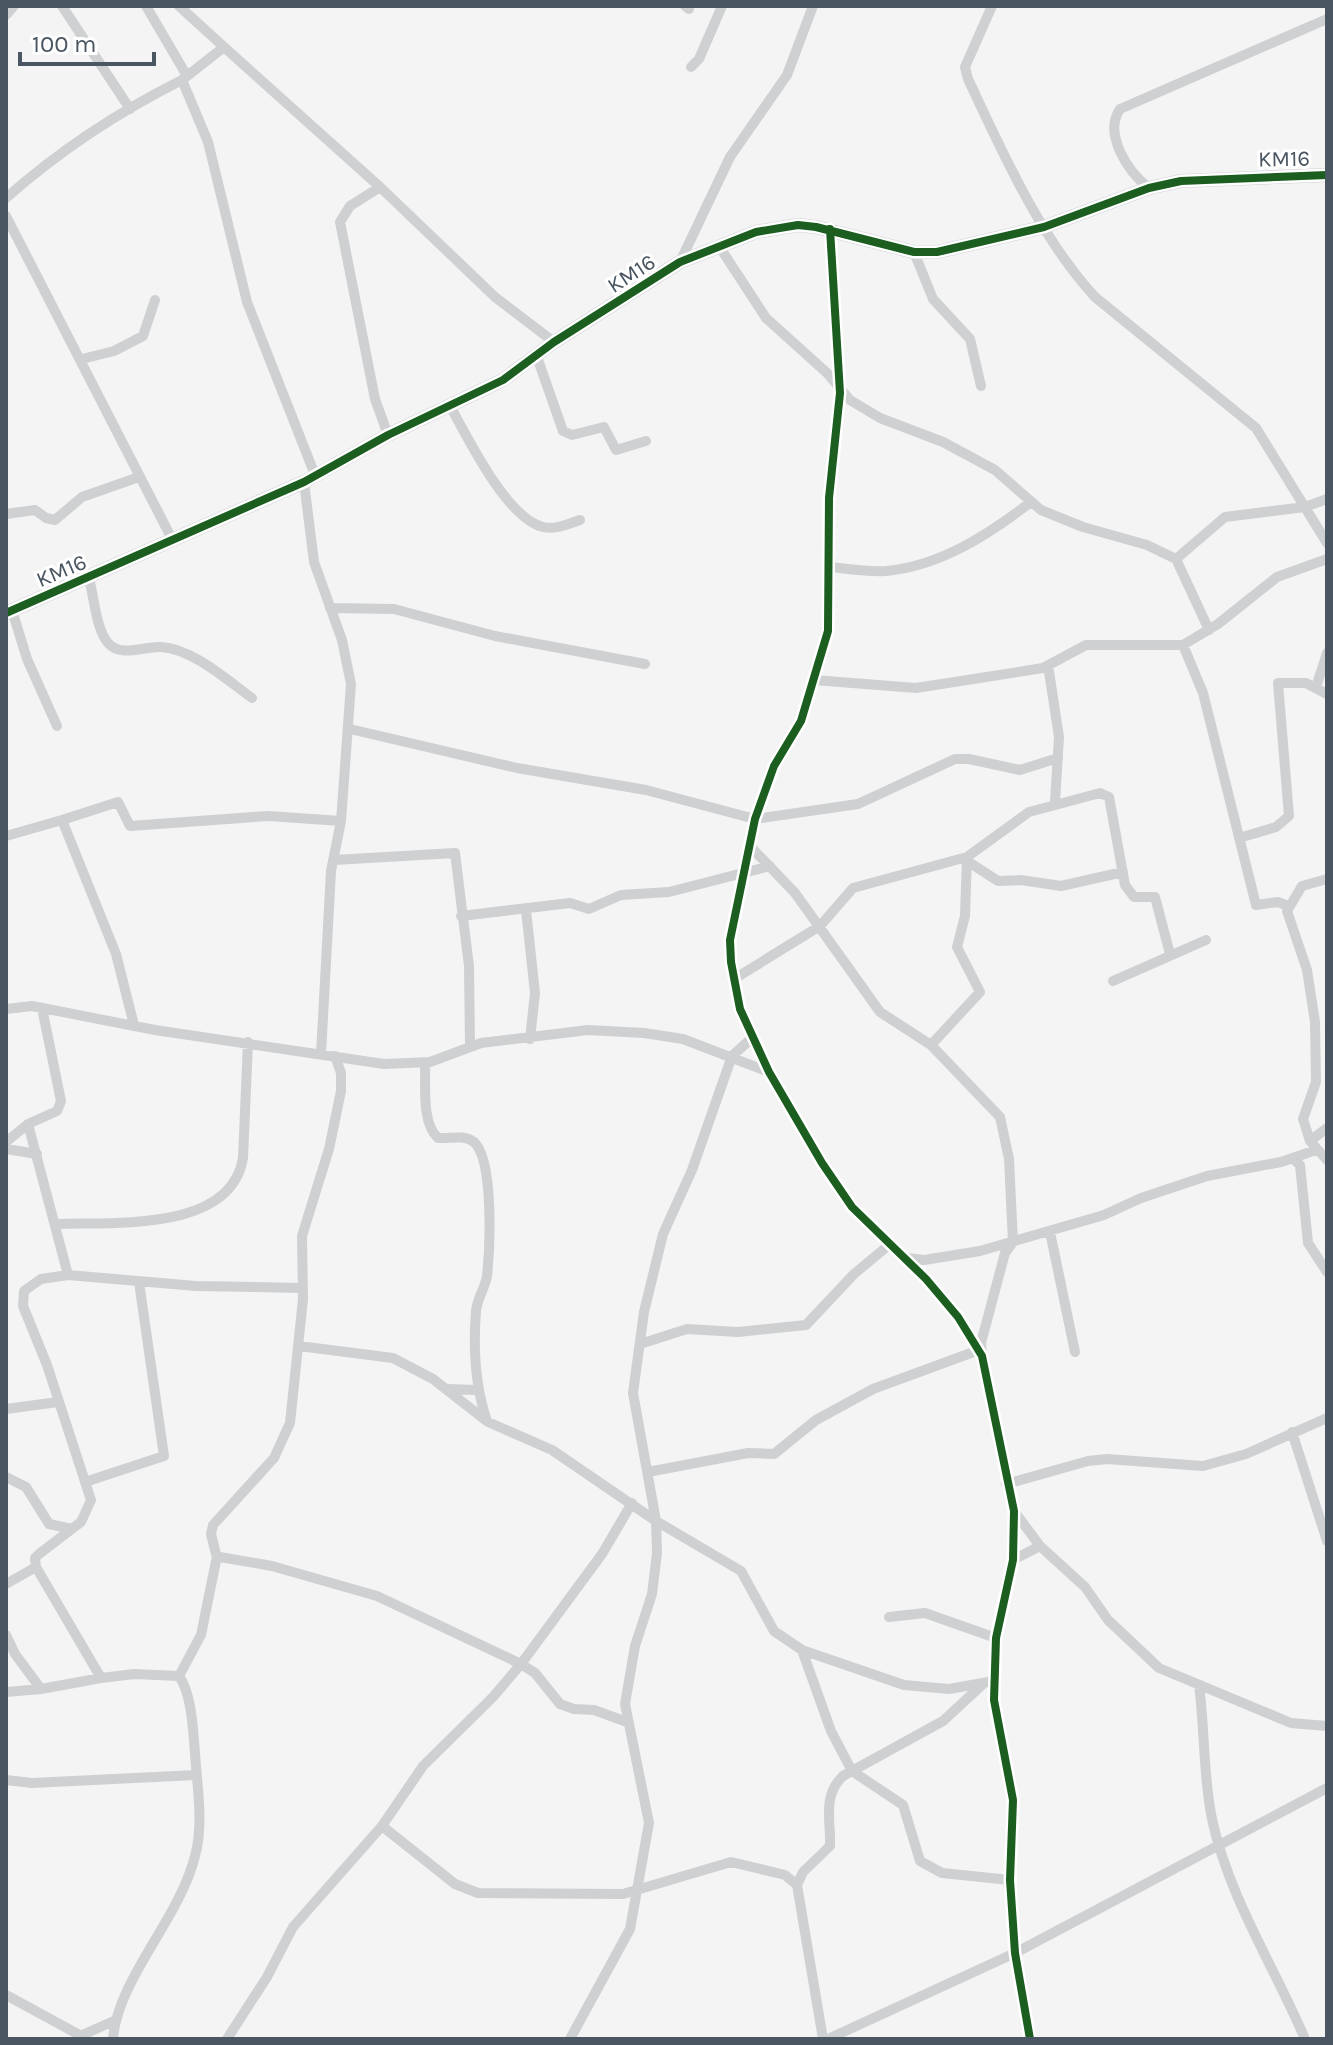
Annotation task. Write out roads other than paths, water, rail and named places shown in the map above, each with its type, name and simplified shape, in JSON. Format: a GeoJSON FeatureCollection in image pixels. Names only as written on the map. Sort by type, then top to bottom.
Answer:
{"type":"FeatureCollection","features":[{"type":"Feature","properties":{"kind":"street"},"geometry":{"type":"LineString","coordinates":[[6,15],[14,6]]}},
{"type":"Feature","properties":{"kind":"street"},"geometry":{"type":"LineString","coordinates":[[62,6],[130,109]]}},
{"type":"Feature","properties":{"kind":"street"},"geometry":{"type":"LineString","coordinates":[[146,6],[184,78],[208,142],[247,302],[309,479],[314,562],[348,661],[350,729],[334,860],[321,1054]]}},
{"type":"Feature","properties":{"kind":"street"},"geometry":{"type":"LineString","coordinates":[[179,6],[380,187],[495,297],[554,342]]}},
{"type":"Feature","properties":{"kind":"street"},"geometry":{"type":"LineString","coordinates":[[691,67],[699,59],[722,6]]}},
{"type":"Feature","properties":{"kind":"street"},"geometry":{"type":"LineString","coordinates":[[680,262],[730,157],[787,75],[813,6]]}},
{"type":"Feature","properties":{"kind":"street"},"geometry":{"type":"LineString","coordinates":[[992,6],[965,67],[968,79],[1044,227],[1075,276],[1095,297],[1256,428],[1327,543]]}},
{"type":"Feature","properties":{"kind":"street"},"geometry":{"type":"LineString","coordinates":[[1149,188],[1137,179],[1115,138],[1114,119],[1120,109],[1327,19]]}},
{"type":"Feature","properties":{"kind":"street"},"geometry":{"type":"LineString","coordinates":[[6,198],[31,176],[130,109],[184,78],[224,47]]}},
{"type":"Feature","properties":{"kind":"street","name":"KM16"},"geometry":{"type":"LineString","coordinates":[[9,611],[309,479],[388,435],[503,380],[554,342],[680,262],[719,246],[778,227],[798,225],[830,229],[914,252],[966,247],[1044,227],[1149,188],[1219,177],[1327,175]]}},
{"type":"Feature","properties":{"kind":"street"},"geometry":{"type":"LineString","coordinates":[[380,187],[350,206],[340,222],[375,399],[388,435]]}},
{"type":"Feature","properties":{"kind":"street"},"geometry":{"type":"LineString","coordinates":[[6,216],[173,541]]}},
{"type":"Feature","properties":{"kind":"street"},"geometry":{"type":"LineString","coordinates":[[830,229],[840,393],[829,498],[831,567],[828,631],[801,721],[774,766],[755,819],[730,940],[734,979],[740,1009],[769,1072],[852,1207],[907,1258],[958,1317],[980,1353]]}},
{"type":"Feature","properties":{"kind":"street"},"geometry":{"type":"LineString","coordinates":[[719,246],[766,318],[827,373],[840,393],[880,418],[943,442],[995,470],[1031,502],[1083,527],[1147,545],[1176,559],[1209,630]]}},
{"type":"Feature","properties":{"kind":"street"},"geometry":{"type":"LineString","coordinates":[[914,252],[933,299],[970,339],[981,386]]}},
{"type":"Feature","properties":{"kind":"street"},"geometry":{"type":"LineString","coordinates":[[82,359],[114,351],[143,336],[155,300]]}},
{"type":"Feature","properties":{"kind":"street"},"geometry":{"type":"LineString","coordinates":[[537,357],[563,431],[572,435],[604,427],[616,450],[646,441]]}},
{"type":"Feature","properties":{"kind":"street"},"geometry":{"type":"LineString","coordinates":[[449,404],[486,468],[516,508],[540,527],[553,528],[580,520]]}},
{"type":"Feature","properties":{"kind":"street"},"geometry":{"type":"LineString","coordinates":[[6,514],[35,510],[55,520],[82,497],[139,477]]}},
{"type":"Feature","properties":{"kind":"street"},"geometry":{"type":"LineString","coordinates":[[1176,559],[1225,517],[1305,507],[1327,499]]}},
{"type":"Feature","properties":{"kind":"street"},"geometry":{"type":"LineString","coordinates":[[831,567],[895,570],[946,554],[986,536],[1031,502]]}},
{"type":"Feature","properties":{"kind":"street"},"geometry":{"type":"LineString","coordinates":[[814,680],[916,688],[1048,665],[1086,645],[1183,645],[1209,630],[1277,577],[1327,559]]}},
{"type":"Feature","properties":{"kind":"street"},"geometry":{"type":"LineString","coordinates":[[89,578],[104,637],[110,646],[120,651],[162,647],[178,651],[220,674],[252,698]]}},
{"type":"Feature","properties":{"kind":"street"},"geometry":{"type":"LineString","coordinates":[[330,608],[394,609],[495,636],[645,664]]}},
{"type":"Feature","properties":{"kind":"street"},"geometry":{"type":"LineString","coordinates":[[9,611],[57,726]]}},
{"type":"Feature","properties":{"kind":"street"},"geometry":{"type":"LineString","coordinates":[[1183,645],[1203,693],[1256,905],[1278,902],[1288,906]]}},
{"type":"Feature","properties":{"kind":"street"},"geometry":{"type":"LineString","coordinates":[[1316,687],[1327,653]]}},
{"type":"Feature","properties":{"kind":"street"},"geometry":{"type":"LineString","coordinates":[[1048,665],[1059,737],[1055,802]]}},
{"type":"Feature","properties":{"kind":"street"},"geometry":{"type":"LineString","coordinates":[[1239,838],[1276,827],[1288,819],[1275,688],[1282,682],[1316,687],[1327,694]]}},
{"type":"Feature","properties":{"kind":"street"},"geometry":{"type":"LineString","coordinates":[[350,729],[517,768],[632,787],[755,819],[858,804],[955,759],[1020,770],[1058,758]]}},
{"type":"Feature","properties":{"kind":"street"},"geometry":{"type":"LineString","coordinates":[[734,979],[820,926],[853,888],[967,859],[1006,825],[1055,802],[1100,793],[1109,797],[1129,893],[1134,897],[1155,897],[1170,954]]}},
{"type":"Feature","properties":{"kind":"street"},"geometry":{"type":"LineString","coordinates":[[6,836],[118,802],[130,826],[253,817],[341,821]]}},
{"type":"Feature","properties":{"kind":"street"},"geometry":{"type":"LineString","coordinates":[[62,820],[112,942],[134,1025]]}},
{"type":"Feature","properties":{"kind":"street"},"geometry":{"type":"LineString","coordinates":[[749,845],[820,926],[880,1012],[931,1045],[1000,1117],[1009,1159],[1013,1242],[1005,1253],[980,1353],[1014,1511],[1013,1560],[988,1683],[1013,1800],[1010,1880],[1015,1953],[1030,2039]]}},
{"type":"Feature","properties":{"kind":"street"},"geometry":{"type":"LineString","coordinates":[[334,860],[455,853],[469,966],[470,1045]]}},
{"type":"Feature","properties":{"kind":"street"},"geometry":{"type":"LineString","coordinates":[[967,859],[998,881],[1021,880],[1066,886],[1123,872]]}},
{"type":"Feature","properties":{"kind":"street"},"geometry":{"type":"LineString","coordinates":[[931,1045],[980,992],[957,947],[965,916],[967,859]]}},
{"type":"Feature","properties":{"kind":"street"},"geometry":{"type":"LineString","coordinates":[[461,916],[570,903],[589,909],[621,895],[669,892],[770,866]]}},
{"type":"Feature","properties":{"kind":"street"},"geometry":{"type":"LineString","coordinates":[[1327,879],[1302,886],[1288,906],[1288,917],[1311,986],[1315,1022],[1316,1082],[1303,1119],[1313,1146],[1327,1160]]}},
{"type":"Feature","properties":{"kind":"street"},"geometry":{"type":"LineString","coordinates":[[526,910],[535,993],[530,1039]]}},
{"type":"Feature","properties":{"kind":"street"},"geometry":{"type":"LineString","coordinates":[[1113,981],[1206,940]]}},
{"type":"Feature","properties":{"kind":"street"},"geometry":{"type":"LineString","coordinates":[[6,1009],[23,1006],[42,1008],[384,1064],[425,1063],[470,1045],[588,1030],[644,1033],[683,1039],[769,1072]]}},
{"type":"Feature","properties":{"kind":"street"},"geometry":{"type":"LineString","coordinates":[[6,1142],[28,1124],[57,1111],[61,1101],[42,1008]]}},
{"type":"Feature","properties":{"kind":"street"},"geometry":{"type":"LineString","coordinates":[[570,2039],[624,1943],[639,1890],[649,1816],[625,1704],[631,1665],[655,1573],[656,1521],[633,1393],[640,1344],[658,1250],[692,1170],[732,1056],[753,1037]]}},
{"type":"Feature","properties":{"kind":"street"},"geometry":{"type":"LineString","coordinates":[[57,1224],[168,1218],[207,1204],[230,1190],[240,1176],[243,1158],[248,1042]]}},
{"type":"Feature","properties":{"kind":"street"},"geometry":{"type":"LineString","coordinates":[[113,2039],[116,2020],[176,1905],[194,1861],[199,1804],[193,1737],[179,1676],[201,1635],[217,1558],[211,1534],[213,1525],[269,1465],[285,1440],[299,1346],[303,1288],[302,1236],[329,1149],[341,1091],[341,1073],[335,1056]]}},
{"type":"Feature","properties":{"kind":"street"},"geometry":{"type":"LineString","coordinates":[[425,1063],[428,1121],[432,1133],[438,1138],[466,1138],[473,1142],[485,1166],[488,1257],[485,1285],[476,1311],[476,1390],[488,1422]]}},
{"type":"Feature","properties":{"kind":"street"},"geometry":{"type":"LineString","coordinates":[[28,1124],[57,1224],[68,1275]]}},
{"type":"Feature","properties":{"kind":"street"},"geometry":{"type":"LineString","coordinates":[[907,1258],[948,1257],[1013,1242],[1050,1232],[1207,1176],[1291,1162],[1313,1146],[1327,1128]]}},
{"type":"Feature","properties":{"kind":"street"},"geometry":{"type":"LineString","coordinates":[[6,1149],[37,1154]]}},
{"type":"Feature","properties":{"kind":"street"},"geometry":{"type":"LineString","coordinates":[[1291,1162],[1308,1243],[1327,1272]]}},
{"type":"Feature","properties":{"kind":"street"},"geometry":{"type":"LineString","coordinates":[[1050,1232],[1075,1352]]}},
{"type":"Feature","properties":{"kind":"street"},"geometry":{"type":"LineString","coordinates":[[640,1344],[687,1329],[738,1332],[806,1325],[854,1274],[890,1244]]}},
{"type":"Feature","properties":{"kind":"street"},"geometry":{"type":"LineString","coordinates":[[101,1678],[36,1567],[35,1558],[72,1529],[91,1507],[22,1299],[30,1284],[68,1275],[139,1282],[303,1288]]}},
{"type":"Feature","properties":{"kind":"street"},"geometry":{"type":"LineString","coordinates":[[85,1482],[164,1456],[139,1282]]}},
{"type":"Feature","properties":{"kind":"street"},"geometry":{"type":"LineString","coordinates":[[299,1346],[393,1358],[448,1389],[488,1422],[552,1450],[656,1521],[741,1571],[774,1631],[802,1650],[904,1685],[949,1689],[988,1683]]}},
{"type":"Feature","properties":{"kind":"street"},"geometry":{"type":"LineString","coordinates":[[648,1472],[748,1453],[774,1454],[816,1420],[873,1389],[980,1353]]}},
{"type":"Feature","properties":{"kind":"street"},"geometry":{"type":"LineString","coordinates":[[448,1389],[476,1390]]}},
{"type":"Feature","properties":{"kind":"street"},"geometry":{"type":"LineString","coordinates":[[6,1409],[58,1402]]}},
{"type":"Feature","properties":{"kind":"street"},"geometry":{"type":"LineString","coordinates":[[1006,1484],[1088,1461],[1107,1459],[1203,1466],[1246,1454],[1327,1418]]}},
{"type":"Feature","properties":{"kind":"street"},"geometry":{"type":"LineString","coordinates":[[1292,1432],[1327,1541]]}},
{"type":"Feature","properties":{"kind":"street"},"geometry":{"type":"LineString","coordinates":[[6,1477],[26,1487],[49,1524],[72,1529]]}},
{"type":"Feature","properties":{"kind":"street"},"geometry":{"type":"LineString","coordinates":[[227,2039],[267,1977],[293,1927],[382,1826],[423,1766],[493,1697],[521,1664],[602,1554],[632,1503]]}},
{"type":"Feature","properties":{"kind":"street"},"geometry":{"type":"LineString","coordinates":[[1014,1511],[1040,1546],[1085,1587],[1108,1620],[1159,1668],[1291,1723],[1327,1726]]}},
{"type":"Feature","properties":{"kind":"street"},"geometry":{"type":"LineString","coordinates":[[1013,1560],[1040,1546]]}},
{"type":"Feature","properties":{"kind":"street"},"geometry":{"type":"LineString","coordinates":[[217,1558],[272,1566],[377,1596],[521,1664],[535,1673],[560,1704],[574,1709],[594,1710],[627,1722]]}},
{"type":"Feature","properties":{"kind":"street"},"geometry":{"type":"LineString","coordinates":[[6,1584],[36,1567]]}},
{"type":"Feature","properties":{"kind":"street"},"geometry":{"type":"LineString","coordinates":[[889,1617],[925,1613],[996,1638]]}},
{"type":"Feature","properties":{"kind":"street"},"geometry":{"type":"LineString","coordinates":[[6,1635],[19,1661],[41,1689]]}},
{"type":"Feature","properties":{"kind":"street"},"geometry":{"type":"LineString","coordinates":[[802,1650],[831,1731],[852,1771],[903,1805],[916,1855],[926,1866],[952,1875],[1010,1880]]}},
{"type":"Feature","properties":{"kind":"street"},"geometry":{"type":"LineString","coordinates":[[6,1692],[134,1674],[179,1676]]}},
{"type":"Feature","properties":{"kind":"street"},"geometry":{"type":"LineString","coordinates":[[988,1683],[943,1721],[837,1782],[828,1801],[827,1852],[803,1872],[797,1885],[825,2039],[1015,1953],[1327,1788]]}},
{"type":"Feature","properties":{"kind":"street"},"geometry":{"type":"LineString","coordinates":[[1199,1685],[1208,1794],[1220,1847],[1240,1904],[1305,2039]]}},
{"type":"Feature","properties":{"kind":"street"},"geometry":{"type":"LineString","coordinates":[[6,1780],[62,1782],[196,1775]]}},
{"type":"Feature","properties":{"kind":"street"},"geometry":{"type":"LineString","coordinates":[[382,1826],[468,1891],[493,1894],[623,1894],[639,1890],[647,1884],[731,1862],[785,1875],[797,1885]]}},
{"type":"Feature","properties":{"kind":"street"},"geometry":{"type":"LineString","coordinates":[[6,1995],[83,2037],[116,2020]]}}]}
